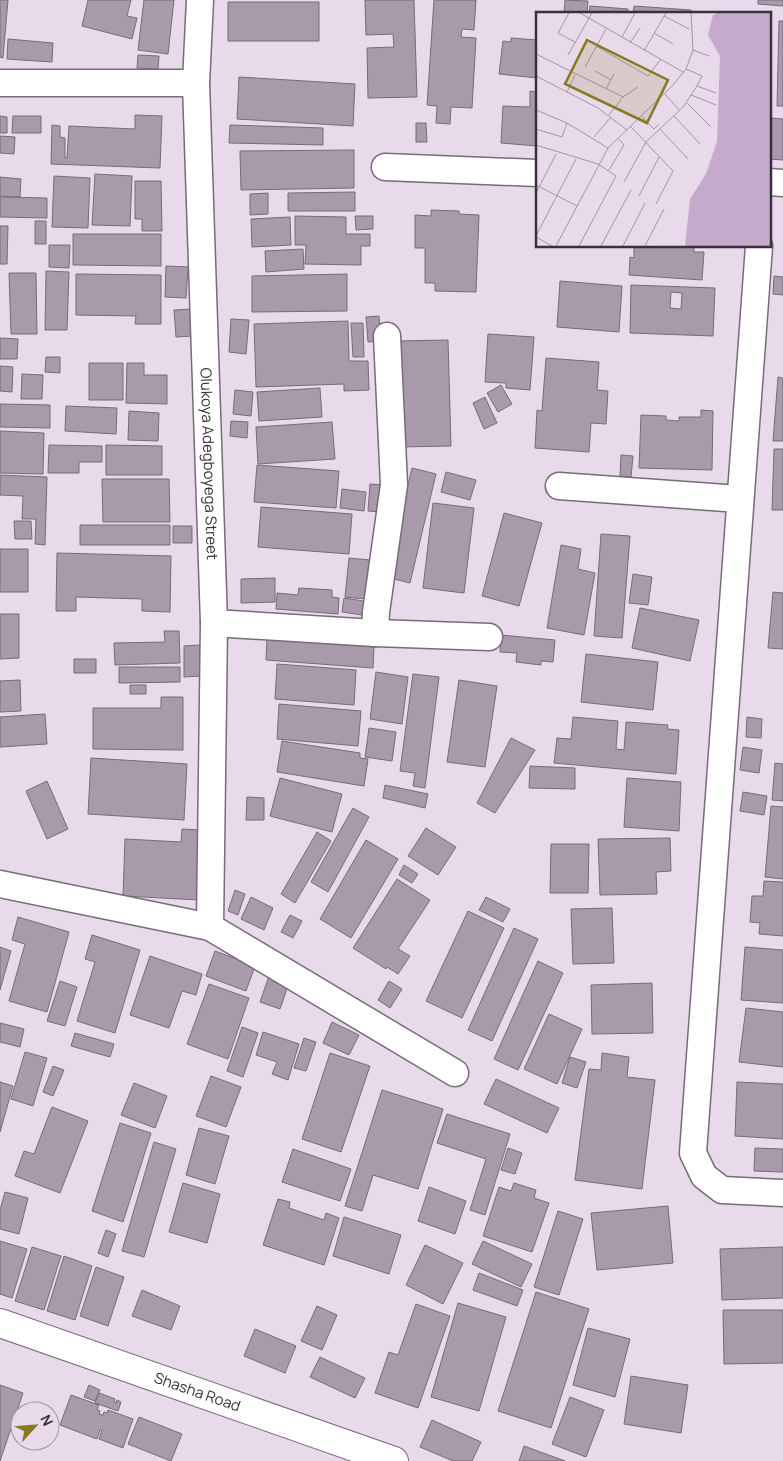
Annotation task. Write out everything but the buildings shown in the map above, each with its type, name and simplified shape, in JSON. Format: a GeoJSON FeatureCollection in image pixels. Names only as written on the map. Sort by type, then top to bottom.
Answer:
{"type":"FeatureCollection","features":[{"type":"Feature","properties":{"kind":"street","name":"Olukoya Adegboyega Street"},"geometry":{"type":"LineString","coordinates":[[200,0],[196,83],[214,623],[210,927]]}},
{"type":"Feature","properties":{"kind":"street"},"geometry":{"type":"LineString","coordinates":[[0,83],[196,83]]}},
{"type":"Feature","properties":{"kind":"street"},"geometry":{"type":"LineString","coordinates":[[385,167],[536,173]]}},
{"type":"Feature","properties":{"kind":"street"},"geometry":{"type":"LineString","coordinates":[[770,182],[783,183]]}},
{"type":"Feature","properties":{"kind":"street"},"geometry":{"type":"LineString","coordinates":[[759,248],[739,499],[693,1153],[704,1176],[722,1190],[783,1194]]}},
{"type":"Feature","properties":{"kind":"street"},"geometry":{"type":"LineString","coordinates":[[375,633],[376,612],[394,485],[387,336]]}},
{"type":"Feature","properties":{"kind":"street"},"geometry":{"type":"LineString","coordinates":[[559,486],[739,499]]}},
{"type":"Feature","properties":{"kind":"street"},"geometry":{"type":"LineString","coordinates":[[214,623],[375,633],[489,637]]}},
{"type":"Feature","properties":{"kind":"street"},"geometry":{"type":"LineString","coordinates":[[0,884],[210,927],[455,1073]]}},
{"type":"Feature","properties":{"kind":"street","name":"Shasha Road"},"geometry":{"type":"LineString","coordinates":[[0,1323],[394,1461]]}}]}
